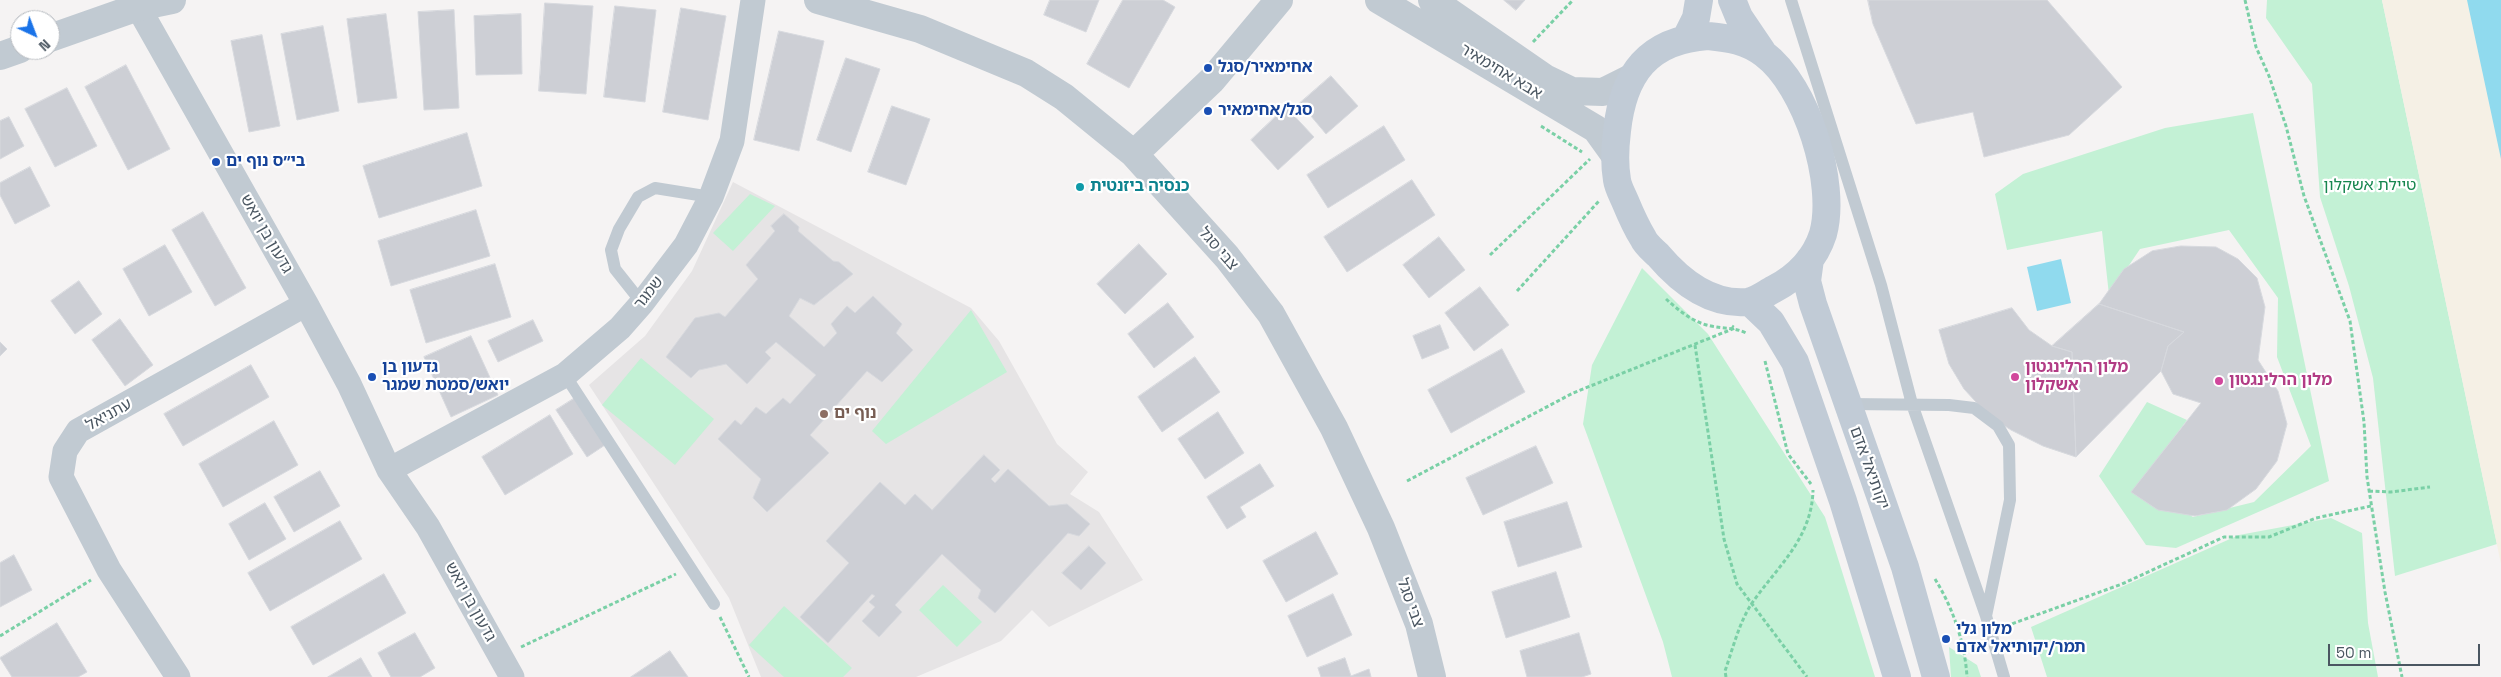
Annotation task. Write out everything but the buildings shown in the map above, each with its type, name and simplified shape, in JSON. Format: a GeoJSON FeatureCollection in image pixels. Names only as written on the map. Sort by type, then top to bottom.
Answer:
{"type":"FeatureCollection","features":[{"type":"Feature","properties":{"kind":"main road"},"geometry":{"type":"LineString","coordinates":[[1686,38],[1696,18],[1699,0]]}},
{"type":"Feature","properties":{"kind":"main road"},"geometry":{"type":"LineString","coordinates":[[1732,0],[1739,17],[1764,54],[1779,69],[1795,92],[1812,131],[1824,176],[1825,219],[1822,235],[1810,259],[1799,274],[1750,302],[1728,302],[1704,294],[1684,282],[1643,240],[1617,181],[1600,160],[1631,78],[1654,52],[1686,38],[1736,38],[1764,54]]}},
{"type":"Feature","properties":{"kind":"main road","name":"יקותיאל אדם"},"geometry":{"type":"LineString","coordinates":[[1810,259],[1807,281],[1846,404],[1905,567],[1936,677]]}},
{"type":"Feature","properties":{"kind":"main road"},"geometry":{"type":"LineString","coordinates":[[1750,302],[1771,322],[1795,362],[1843,501],[1897,677]]}},
{"type":"Feature","properties":{"kind":"street"},"geometry":{"type":"LineString","coordinates":[[60,34],[138,7],[172,0]]}},
{"type":"Feature","properties":{"kind":"street","name":"שמגר"},"geometry":{"type":"LineString","coordinates":[[396,467],[565,375],[620,328],[642,303],[686,244],[711,197],[732,141],[753,0]]}},
{"type":"Feature","properties":{"kind":"street","name":"צבי סגל"},"geometry":{"type":"LineString","coordinates":[[818,0],[920,29],[1026,73],[1064,97],[1134,154],[1227,257],[1271,314],[1334,428],[1381,528],[1419,624],[1432,677]]}},
{"type":"Feature","properties":{"kind":"street"},"geometry":{"type":"LineString","coordinates":[[1134,154],[1212,80],[1279,0]]}},
{"type":"Feature","properties":{"kind":"street","name":"אבא אחימאיר"},"geometry":{"type":"LineString","coordinates":[[1379,0],[1596,129],[1600,160]]}},
{"type":"Feature","properties":{"kind":"street","name":"אבא אחימאיר"},"geometry":{"type":"LineString","coordinates":[[1432,0],[1519,58],[1545,78],[1572,90],[1603,92],[1631,78]]}},
{"type":"Feature","properties":{"kind":"street","name":"גדעון בן יואש"},"geometry":{"type":"LineString","coordinates":[[138,7],[306,304],[512,677]]}},
{"type":"Feature","properties":{"kind":"street","name":"עתניאל"},"geometry":{"type":"LineString","coordinates":[[178,677],[109,570],[61,477],[65,451],[78,431],[306,304]]}},
{"type":"Feature","properties":{"kind":"lane"},"geometry":{"type":"LineString","coordinates":[[1791,0],[1882,285],[1912,404],[1986,616],[2004,677]]}},
{"type":"Feature","properties":{"kind":"lane"},"geometry":{"type":"LineString","coordinates":[[642,303],[615,269],[611,250],[619,229],[638,197],[655,188],[711,197]]}},
{"type":"Feature","properties":{"kind":"lane"},"geometry":{"type":"LineString","coordinates":[[565,375],[714,604]]}},
{"type":"Feature","properties":{"kind":"lane"},"geometry":{"type":"LineString","coordinates":[[1846,404],[1912,404],[1974,408],[1998,426],[2009,445],[2010,500],[1986,616]]}},
{"type":"Feature","properties":{"kind":"path"},"geometry":{"type":"LineString","coordinates":[[1519,58],[1573,0]]}},
{"type":"Feature","properties":{"kind":"path"},"geometry":{"type":"LineString","coordinates":[[2244,0],[2256,47],[2269,76],[2286,126],[2304,196],[2350,321],[2364,422],[2369,491],[2385,592],[2402,677]]}},
{"type":"Feature","properties":{"kind":"path"},"geometry":{"type":"LineString","coordinates":[[1490,255],[1600,160],[1583,153]]}},
{"type":"Feature","properties":{"kind":"path"},"geometry":{"type":"LineString","coordinates":[[1517,291],[1601,200]]}},
{"type":"Feature","properties":{"kind":"path"},"geometry":{"type":"LineString","coordinates":[[1406,481],[1573,392],[1735,328],[1727,323]]}},
{"type":"Feature","properties":{"kind":"path"},"geometry":{"type":"LineString","coordinates":[[1694,345],[1724,539],[1737,584],[1807,677]]}},
{"type":"Feature","properties":{"kind":"path"},"geometry":{"type":"LineString","coordinates":[[1726,677],[1725,671],[1740,628],[1752,604],[1778,571],[1806,528],[1813,508],[1813,487],[1788,454],[1764,358]]}},
{"type":"Feature","properties":{"kind":"path"},"geometry":{"type":"LineString","coordinates":[[2369,491],[2391,492],[2430,487]]}},
{"type":"Feature","properties":{"kind":"path"},"geometry":{"type":"LineString","coordinates":[[1991,631],[2122,584],[2224,537],[2269,537],[2316,518],[2372,506]]}},
{"type":"Feature","properties":{"kind":"path"},"geometry":{"type":"LineString","coordinates":[[521,647],[691,567]]}},
{"type":"Feature","properties":{"kind":"path"},"geometry":{"type":"LineString","coordinates":[[0,636],[109,570]]}},
{"type":"Feature","properties":{"kind":"path"},"geometry":{"type":"LineString","coordinates":[[714,604],[749,677]]}},
{"type":"Feature","properties":{"kind":"shaded area","name":"נוף ים"},"geometry":{"type":"Polygon","coordinates":[[[733,182],[971,308],[999,341],[1057,444],[1088,472],[1070,494],[1099,512],[1143,580],[1049,627],[1032,610],[1001,641],[916,677],[761,677],[729,598],[589,385],[645,336],[692,271],[733,182]]]}},
{"type":"Feature","properties":{"kind":"green space","name":"טיילת אשקלון"},"geometry":{"type":"Polygon","coordinates":[[[2267,0],[2382,0],[2497,544],[2395,576],[2373,378],[2349,286],[2320,197],[2312,84],[2266,18],[2267,0]]]}},
{"type":"Feature","properties":{"kind":"green space"},"geometry":{"type":"Polygon","coordinates":[[[2253,113],[2329,481],[2176,548],[2146,545],[2099,476],[2147,402],[2187,420],[2141,482],[2193,517],[2254,502],[2311,446],[2277,357],[2278,298],[2229,230],[2140,249],[2109,295],[2102,231],[2007,250],[1995,194],[2023,174],[2165,128],[2253,113]]]}},
{"type":"Feature","properties":{"kind":"green space"},"geometry":{"type":"Polygon","coordinates":[[[750,194],[775,206],[733,251],[713,233],[750,194]]]}},
{"type":"Feature","properties":{"kind":"green space"},"geometry":{"type":"Polygon","coordinates":[[[1642,268],[1708,334],[1825,517],[1875,677],[1672,677],[1663,642],[1583,424],[1592,365],[1642,268]]]}},
{"type":"Feature","properties":{"kind":"green space"},"geometry":{"type":"Polygon","coordinates":[[[971,310],[1007,372],[886,444],[872,431],[971,310]]]}},
{"type":"Feature","properties":{"kind":"green space"},"geometry":{"type":"Polygon","coordinates":[[[641,358],[714,419],[675,465],[602,405],[641,358]]]}},
{"type":"Feature","properties":{"kind":"green space"},"geometry":{"type":"Polygon","coordinates":[[[2331,518],[2362,533],[2368,623],[2378,677],[2047,677],[2031,627],[2239,535],[2331,518]]]}},
{"type":"Feature","properties":{"kind":"green space"},"geometry":{"type":"Polygon","coordinates":[[[943,585],[982,622],[957,647],[919,610],[943,585]]]}},
{"type":"Feature","properties":{"kind":"green space"},"geometry":{"type":"Polygon","coordinates":[[[784,606],[852,668],[843,677],[784,677],[749,645],[784,606]]]}},
{"type":"Feature","properties":{"kind":"green space"},"geometry":{"type":"Polygon","coordinates":[[[1949,647],[1977,665],[1981,677],[1951,677],[1949,647]]]}},
{"type":"Feature","properties":{"kind":"sand"},"geometry":{"type":"Polygon","coordinates":[[[2382,0],[2476,0],[2501,104],[2501,564],[2382,0]]]}},
{"type":"Feature","properties":{"kind":"water"},"geometry":{"type":"Polygon","coordinates":[[[2467,0],[2501,0],[2501,159],[2467,0]]]}},
{"type":"Feature","properties":{"kind":"water"},"geometry":{"type":"Polygon","coordinates":[[[2061,259],[2071,303],[2037,311],[2027,267],[2061,259]]]}},
{"type":"Feature","properties":{"kind":"place","name":"אחימאיר/סגל"},"geometry":{"type":"Point","coordinates":[1208,68]}},
{"type":"Feature","properties":{"kind":"place","name":"סגל/אחימאיר"},"geometry":{"type":"Point","coordinates":[1208,111]}},
{"type":"Feature","properties":{"kind":"place","name":"בי״ס נוף ים"},"geometry":{"type":"Point","coordinates":[216,162]}},
{"type":"Feature","properties":{"kind":"place","name":"כנסיה ביזנטית"},"geometry":{"type":"Point","coordinates":[1080,187]}},
{"type":"Feature","properties":{"kind":"place","name":"גדעון בן יואש/סמטת שמגר"},"geometry":{"type":"Point","coordinates":[372,377]}},
{"type":"Feature","properties":{"kind":"place","name":"מלון הרלינגטון אשקלון"},"geometry":{"type":"Point","coordinates":[2015,377]}},
{"type":"Feature","properties":{"kind":"place","name":"מלון הרלינגטון"},"geometry":{"type":"Point","coordinates":[2219,381]}},
{"type":"Feature","properties":{"kind":"place","name":"נוף ים"},"geometry":{"type":"Point","coordinates":[824,414]}},
{"type":"Feature","properties":{"kind":"place","name":"מלון גלי תמר/יקותיאל אדם"},"geometry":{"type":"Point","coordinates":[1946,639]}}]}
